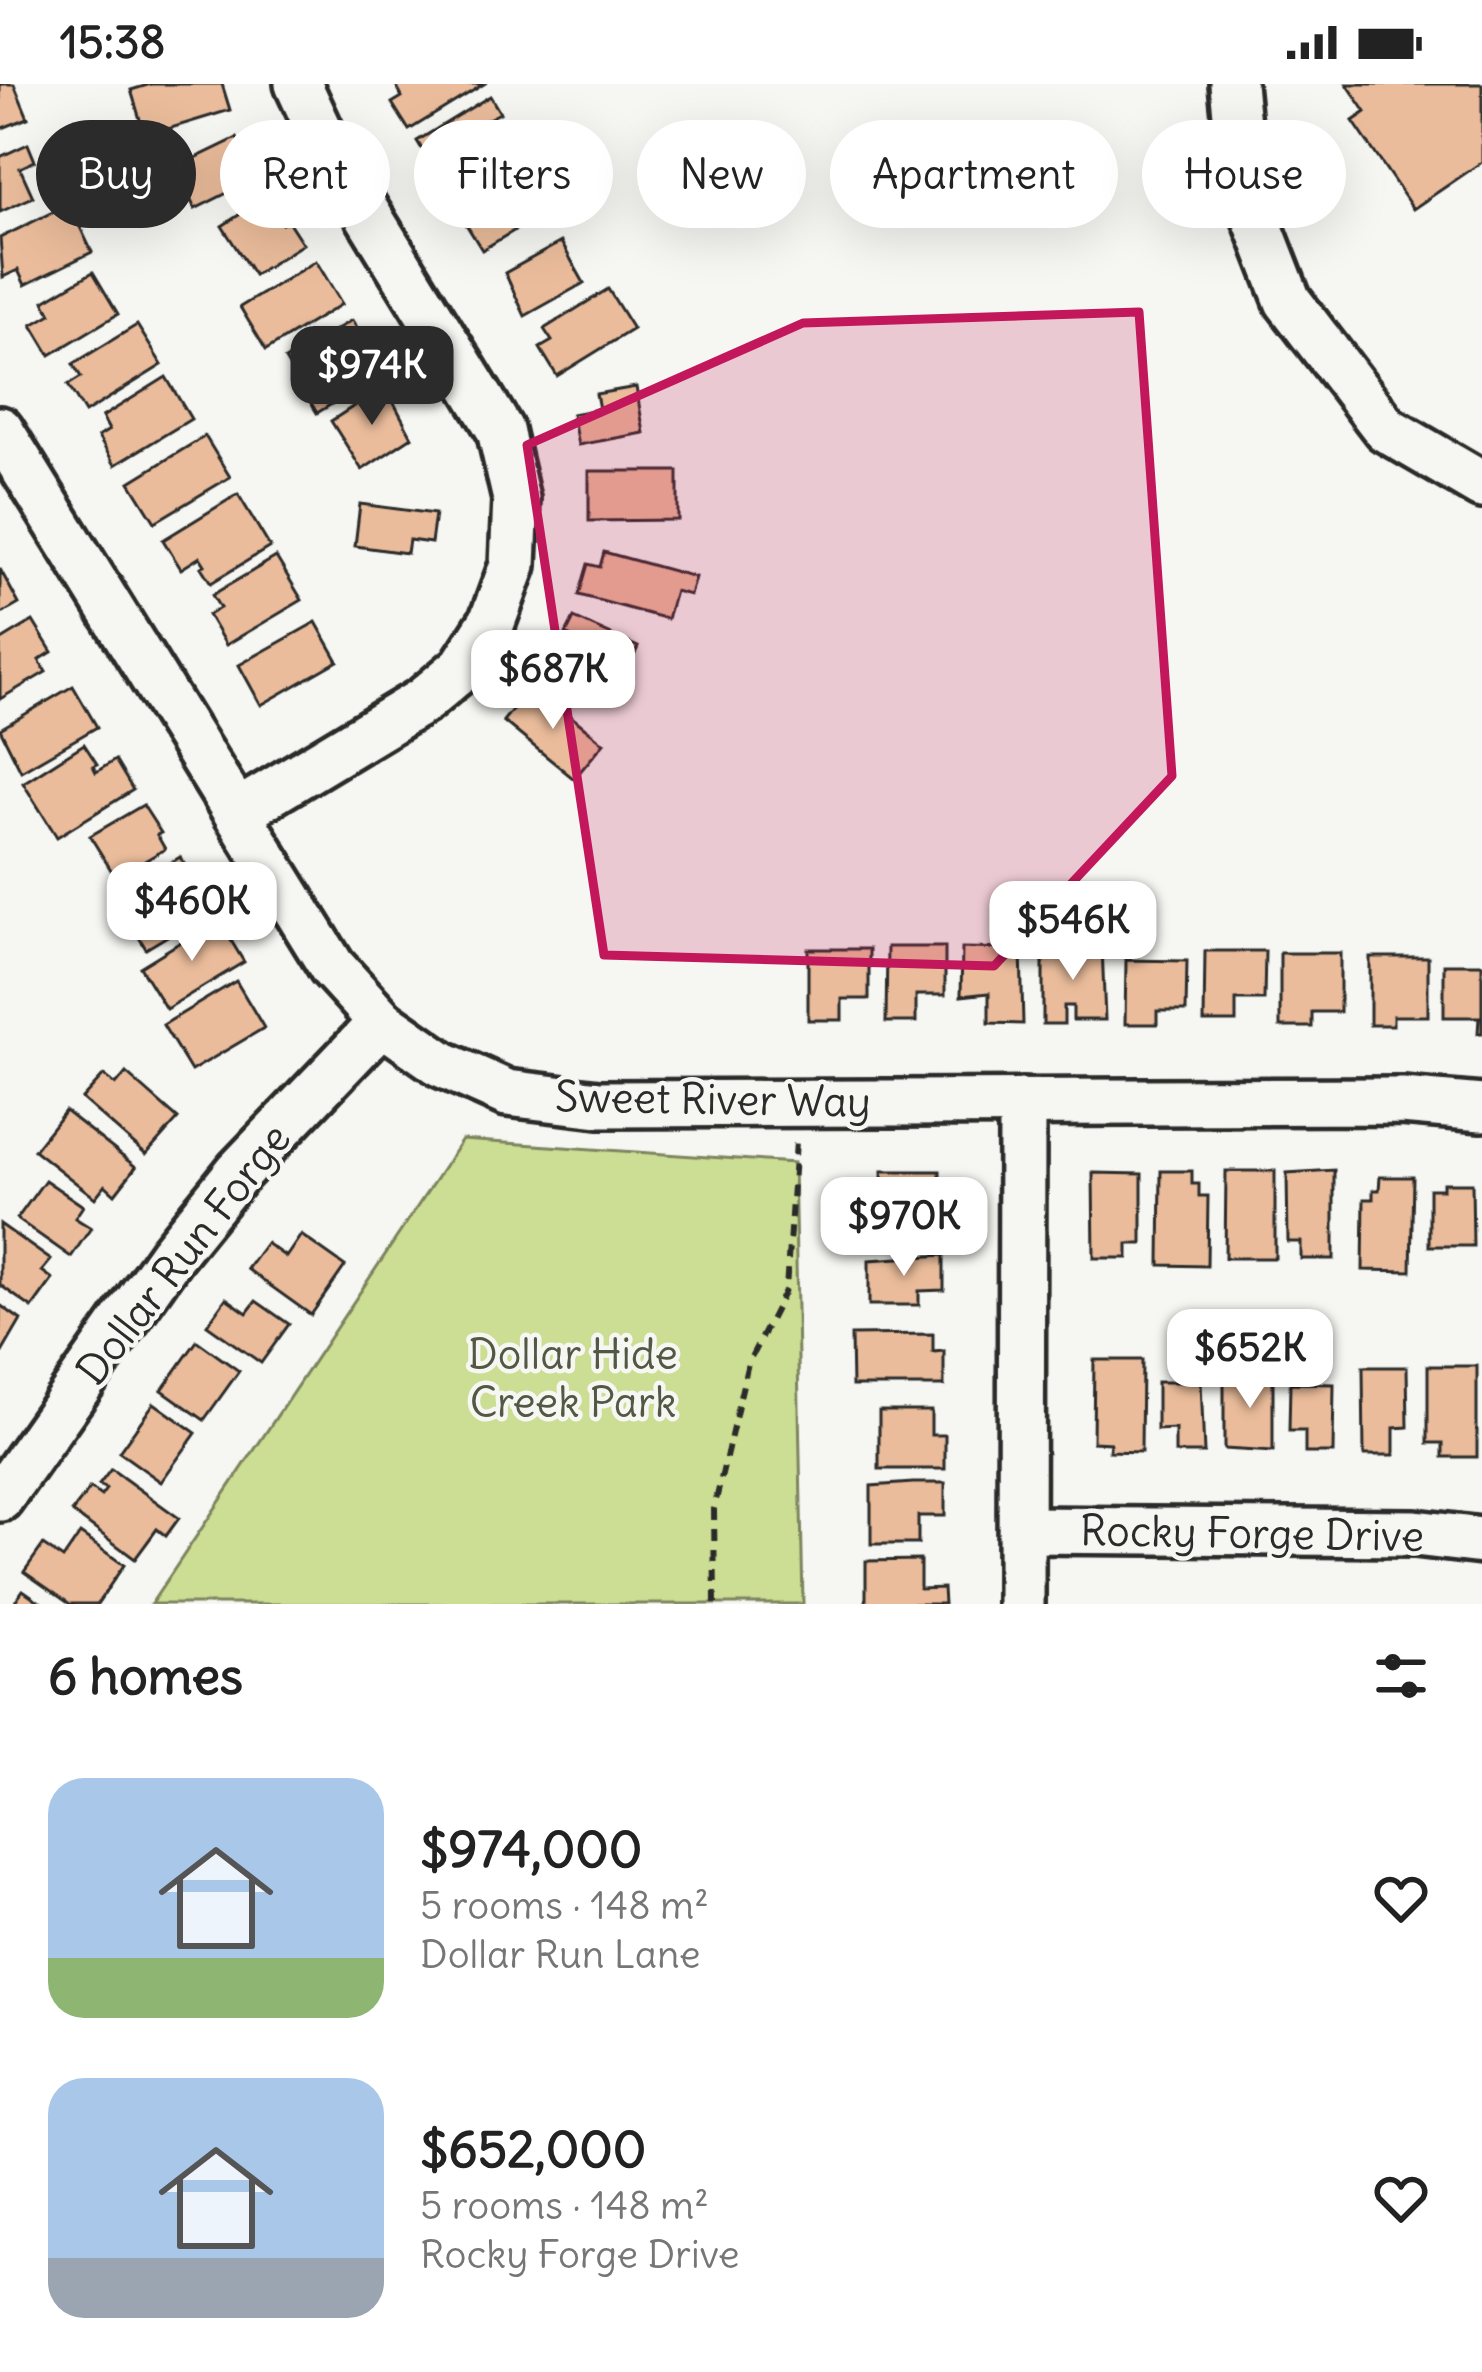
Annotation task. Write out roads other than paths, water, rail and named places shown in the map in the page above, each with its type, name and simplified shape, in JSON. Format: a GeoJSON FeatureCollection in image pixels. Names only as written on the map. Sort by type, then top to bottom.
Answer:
{"type":"FeatureCollection","features":[{"type":"Feature","properties":{"kind":"street"},"geometry":{"type":"LineString","coordinates":[[237,813],[424,700],[463,667],[492,622],[512,565],[516,499],[500,430],[331,153],[298,84]]}},
{"type":"Feature","properties":{"kind":"street"},"geometry":{"type":"LineString","coordinates":[[1233,84],[1243,185],[1288,301],[1386,429],[1482,484]]}},
{"type":"Feature","properties":{"kind":"street","name":"Sweet River Way"},"geometry":{"type":"LineString","coordinates":[[0,430],[332,967],[382,1022],[442,1064],[507,1093],[598,1104],[1402,1101],[1482,1108]]}},
{"type":"Feature","properties":{"kind":"street","name":"Dollar Run Forge"},"geometry":{"type":"LineString","coordinates":[[0,1498],[171,1256],[238,1171],[382,1022]]}},
{"type":"Feature","properties":{"kind":"street"},"geometry":{"type":"LineString","coordinates":[[1022,1102],[1022,1604]]}},
{"type":"Feature","properties":{"kind":"street","name":"Rocky Forge Drive"},"geometry":{"type":"LineString","coordinates":[[1022,1530],[1415,1533],[1482,1541]]}},
{"type":"Feature","properties":{"kind":"park label","name":"Dollar Hide Creek Park"},"geometry":{"type":"Point","coordinates":[573,1378]}}]}
